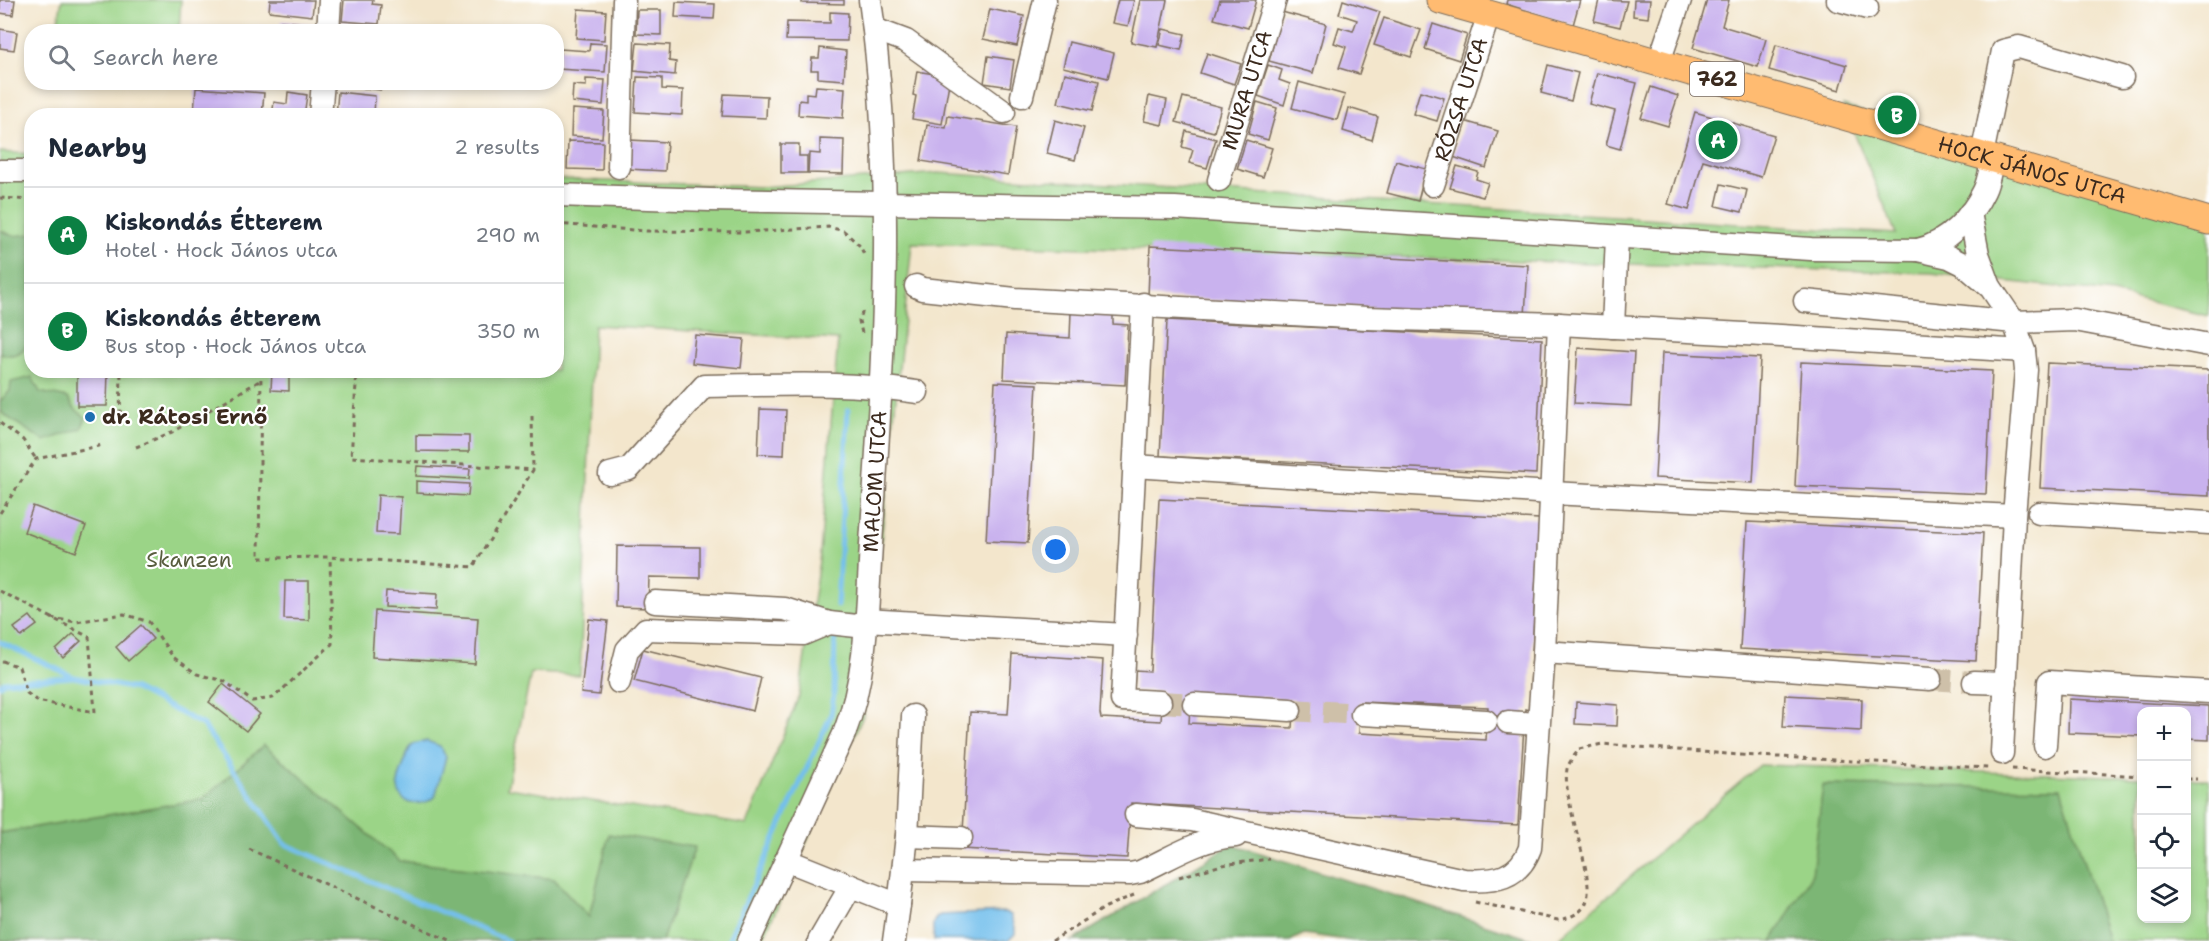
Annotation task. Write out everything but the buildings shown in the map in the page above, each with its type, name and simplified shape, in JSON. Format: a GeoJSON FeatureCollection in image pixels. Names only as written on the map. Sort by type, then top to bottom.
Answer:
{"type":"FeatureCollection","features":[{"type":"Feature","properties":{"kind":"main road","name":"HOCK JÁNOS UTCA"},"geometry":{"type":"LineString","coordinates":[[1440,0],[2209,221]]}},
{"type":"Feature","properties":{"kind":"street"},"geometry":{"type":"LineString","coordinates":[[328,24],[330,0]]}},
{"type":"Feature","properties":{"kind":"street"},"geometry":{"type":"LineString","coordinates":[[619,167],[624,0]]}},
{"type":"Feature","properties":{"kind":"street","name":"MALOM UTCA"},"geometry":{"type":"LineString","coordinates":[[749,941],[853,713],[858,689],[866,624],[882,386],[883,121],[870,0]]}},
{"type":"Feature","properties":{"kind":"street"},"geometry":{"type":"LineString","coordinates":[[1022,96],[1045,0]]}},
{"type":"Feature","properties":{"kind":"street","name":"MURA UTCA"},"geometry":{"type":"LineString","coordinates":[[1219,180],[1275,0]]}},
{"type":"Feature","properties":{"kind":"street"},"geometry":{"type":"LineString","coordinates":[[1659,62],[1680,0]]}},
{"type":"Feature","properties":{"kind":"street"},"geometry":{"type":"LineString","coordinates":[[1838,0],[1867,8]]}},
{"type":"Feature","properties":{"kind":"street","name":"RÓZSA UTCA"},"geometry":{"type":"LineString","coordinates":[[1433,185],[1489,14]]}},
{"type":"Feature","properties":{"kind":"street"},"geometry":{"type":"LineString","coordinates":[[874,29],[906,41],[1004,112]]}},
{"type":"Feature","properties":{"kind":"street"},"geometry":{"type":"LineString","coordinates":[[564,195],[710,200],[1175,207],[1811,249],[1918,250],[1930,248],[1959,227],[1984,190],[2003,51],[2019,47],[2122,77]]}},
{"type":"Feature","properties":{"kind":"street"},"geometry":{"type":"LineString","coordinates":[[321,108],[322,90]]}},
{"type":"Feature","properties":{"kind":"street"},"geometry":{"type":"LineString","coordinates":[[0,171],[24,171]]}},
{"type":"Feature","properties":{"kind":"street"},"geometry":{"type":"LineString","coordinates":[[1970,213],[1978,254],[1991,288],[2014,322],[2024,351],[2026,370],[2014,516],[2001,763]]}},
{"type":"Feature","properties":{"kind":"street"},"geometry":{"type":"LineString","coordinates":[[1612,327],[1617,237]]}},
{"type":"Feature","properties":{"kind":"street"},"geometry":{"type":"LineString","coordinates":[[1918,250],[1956,260],[1991,288]]}},
{"type":"Feature","properties":{"kind":"street"},"geometry":{"type":"LineString","coordinates":[[916,286],[1015,299],[1143,304],[1367,318],[1559,324],[2024,351]]}},
{"type":"Feature","properties":{"kind":"street"},"geometry":{"type":"LineString","coordinates":[[1805,301],[2014,322],[2076,320],[2209,345]]}},
{"type":"Feature","properties":{"kind":"street"},"geometry":{"type":"LineString","coordinates":[[1143,304],[1122,700],[1160,702]]}},
{"type":"Feature","properties":{"kind":"street"},"geometry":{"type":"LineString","coordinates":[[1136,815],[1192,820],[1464,880],[1479,881],[1505,877],[1526,860],[1530,848],[1544,652],[1559,324]]}},
{"type":"Feature","properties":{"kind":"street"},"geometry":{"type":"LineString","coordinates":[[610,474],[629,469],[704,386],[882,386],[917,392]]}},
{"type":"Feature","properties":{"kind":"street"},"geometry":{"type":"LineString","coordinates":[[1134,466],[1551,493],[2014,516]]}},
{"type":"Feature","properties":{"kind":"street"},"geometry":{"type":"LineString","coordinates":[[2039,513],[2209,523]]}},
{"type":"Feature","properties":{"kind":"street"},"geometry":{"type":"LineString","coordinates":[[655,602],[785,609],[829,623],[1125,635]]}},
{"type":"Feature","properties":{"kind":"street"},"geometry":{"type":"LineString","coordinates":[[619,682],[627,650],[646,629],[802,634],[829,623]]}},
{"type":"Feature","properties":{"kind":"street"},"geometry":{"type":"LineString","coordinates":[[1544,652],[1930,679]]}},
{"type":"Feature","properties":{"kind":"street"},"geometry":{"type":"LineString","coordinates":[[1974,682],[2006,683]]}},
{"type":"Feature","properties":{"kind":"street"},"geometry":{"type":"LineString","coordinates":[[2045,747],[2049,682],[2209,692]]}},
{"type":"Feature","properties":{"kind":"street"},"geometry":{"type":"LineString","coordinates":[[1194,704],[1290,710]]}},
{"type":"Feature","properties":{"kind":"street"},"geometry":{"type":"LineString","coordinates":[[1362,714],[1538,724]]}},
{"type":"Feature","properties":{"kind":"street"},"geometry":{"type":"LineString","coordinates":[[894,941],[907,837],[913,716]]}},
{"type":"Feature","properties":{"kind":"street"},"geometry":{"type":"LineString","coordinates":[[904,870],[1130,874],[1140,872],[1202,842],[1220,837],[1259,836]]}},
{"type":"Feature","properties":{"kind":"street"},"geometry":{"type":"LineString","coordinates":[[907,837],[961,838]]}},
{"type":"Feature","properties":{"kind":"street"},"geometry":{"type":"LineString","coordinates":[[786,860],[899,905]]}},
{"type":"Feature","properties":{"kind":"street"},"geometry":{"type":"LineString","coordinates":[[819,941],[851,886]]}},
{"type":"Feature","properties":{"kind":"path"},"geometry":{"type":"LineString","coordinates":[[0,198],[24,200]]}},
{"type":"Feature","properties":{"kind":"path"},"geometry":{"type":"LineString","coordinates":[[564,225],[646,231],[701,232],[829,227],[844,231],[860,246],[864,255]]}},
{"type":"Feature","properties":{"kind":"path"},"geometry":{"type":"LineString","coordinates":[[860,321],[866,303]]}},
{"type":"Feature","properties":{"kind":"path"},"geometry":{"type":"LineString","coordinates":[[120,423],[121,378]]}},
{"type":"Feature","properties":{"kind":"path"},"geometry":{"type":"LineString","coordinates":[[356,378],[351,457],[533,470]]}},
{"type":"Feature","properties":{"kind":"path"},"geometry":{"type":"LineString","coordinates":[[136,447],[172,432],[261,380]]}},
{"type":"Feature","properties":{"kind":"path"},"geometry":{"type":"LineString","coordinates":[[261,380],[259,558],[330,556],[473,567],[533,470],[532,416]]}},
{"type":"Feature","properties":{"kind":"path"},"geometry":{"type":"LineString","coordinates":[[0,423],[23,440],[36,459]]}},
{"type":"Feature","properties":{"kind":"path"},"geometry":{"type":"LineString","coordinates":[[0,513],[36,459],[103,445]]}},
{"type":"Feature","properties":{"kind":"path"},"geometry":{"type":"LineString","coordinates":[[51,618],[76,622],[124,614],[149,622],[173,657],[197,674],[224,681],[252,701],[273,698],[332,644],[330,556]]}},
{"type":"Feature","properties":{"kind":"path"},"geometry":{"type":"LineString","coordinates":[[0,591],[89,637],[95,712],[37,701],[27,693],[19,667],[0,660]]}},
{"type":"Feature","properties":{"kind":"path"},"geometry":{"type":"LineString","coordinates":[[1740,755],[2001,763],[2137,776]]}},
{"type":"Feature","properties":{"kind":"path"},"geometry":{"type":"LineString","coordinates":[[2191,779],[2197,779]]}},
{"type":"Feature","properties":{"kind":"path"},"geometry":{"type":"LineString","coordinates":[[249,849],[450,941]]}},
{"type":"Feature","properties":{"kind":"green space"},"geometry":{"type":"Polygon","coordinates":[[[62,0],[181,0],[179,24],[57,24],[62,0]]]}},
{"type":"Feature","properties":{"kind":"green space","name":"Skanzen"},"geometry":{"type":"Polygon","coordinates":[[[1843,106],[2209,210],[2209,316],[2112,293],[1931,273],[912,243],[863,716],[762,941],[0,941],[0,152],[24,154],[24,378],[564,378],[564,179],[762,187],[938,173],[1896,234],[1843,106]],[[594,325],[580,675],[531,673],[507,788],[747,825],[799,696],[820,554],[838,340],[594,325]]]}},
{"type":"Feature","properties":{"kind":"green space"},"geometry":{"type":"Polygon","coordinates":[[[0,230],[13,236],[24,235],[24,348],[14,355],[0,353],[0,230]]]}},
{"type":"Feature","properties":{"kind":"green space"},"geometry":{"type":"Polygon","coordinates":[[[33,378],[40,392],[68,398],[75,409],[86,418],[81,429],[44,441],[4,415],[0,409],[0,401],[10,391],[11,382],[33,378]]]}},
{"type":"Feature","properties":{"kind":"green space"},"geometry":{"type":"Polygon","coordinates":[[[264,745],[400,861],[554,879],[589,917],[609,834],[695,847],[662,941],[0,941],[0,833],[203,799],[264,745]]]}},
{"type":"Feature","properties":{"kind":"green space"},"geometry":{"type":"Polygon","coordinates":[[[1760,765],[2137,777],[2137,923],[2191,923],[2191,779],[2209,779],[2209,941],[1556,941],[1760,765]]]}},
{"type":"Feature","properties":{"kind":"green space"},"geometry":{"type":"Polygon","coordinates":[[[1823,785],[2061,788],[2108,941],[1772,941],[1812,874],[1823,785]]]}},
{"type":"Feature","properties":{"kind":"green space"},"geometry":{"type":"Polygon","coordinates":[[[1232,844],[1537,941],[1354,941],[1304,934],[1290,941],[1072,941],[1232,844]]]}},
{"type":"Feature","properties":{"kind":"water"},"geometry":{"type":"Polygon","coordinates":[[[427,741],[440,746],[446,757],[435,797],[425,802],[408,802],[403,799],[398,788],[400,774],[410,748],[416,743],[427,741]]]}},
{"type":"Feature","properties":{"kind":"water"},"geometry":{"type":"Polygon","coordinates":[[[1005,912],[1011,915],[1015,927],[1015,934],[1008,941],[934,940],[933,923],[940,915],[1005,912]]]}},
{"type":"Feature","properties":{"kind":"waterway"},"geometry":{"type":"LineString","coordinates":[[837,606],[848,410]]}},
{"type":"Feature","properties":{"kind":"waterway"},"geometry":{"type":"LineString","coordinates":[[728,941],[831,715],[834,694],[835,630]]}},
{"type":"Feature","properties":{"kind":"waterway"},"geometry":{"type":"LineString","coordinates":[[0,642],[74,677],[135,689],[203,725],[285,844],[508,941]]}},
{"type":"Feature","properties":{"kind":"waterway"},"geometry":{"type":"LineString","coordinates":[[0,685],[4,682],[72,677]]}},
{"type":"Feature","properties":{"kind":"tunnel"},"geometry":{"type":"LineString","coordinates":[[1930,679],[1974,682]]}},
{"type":"Feature","properties":{"kind":"tunnel"},"geometry":{"type":"LineString","coordinates":[[1160,702],[1194,704]]}},
{"type":"Feature","properties":{"kind":"tunnel"},"geometry":{"type":"LineString","coordinates":[[1290,710],[1362,714]]}},
{"type":"Feature","properties":{"kind":"place","name":"Kiskondás étterem"},"geometry":{"type":"Point","coordinates":[1897,115]}},
{"type":"Feature","properties":{"kind":"place","name":"Kiskondás Étterem"},"geometry":{"type":"Point","coordinates":[1718,140]}},
{"type":"Feature","properties":{"kind":"place","name":"dr. Rátosi Ernő"},"geometry":{"type":"Point","coordinates":[90,417]}}]}
